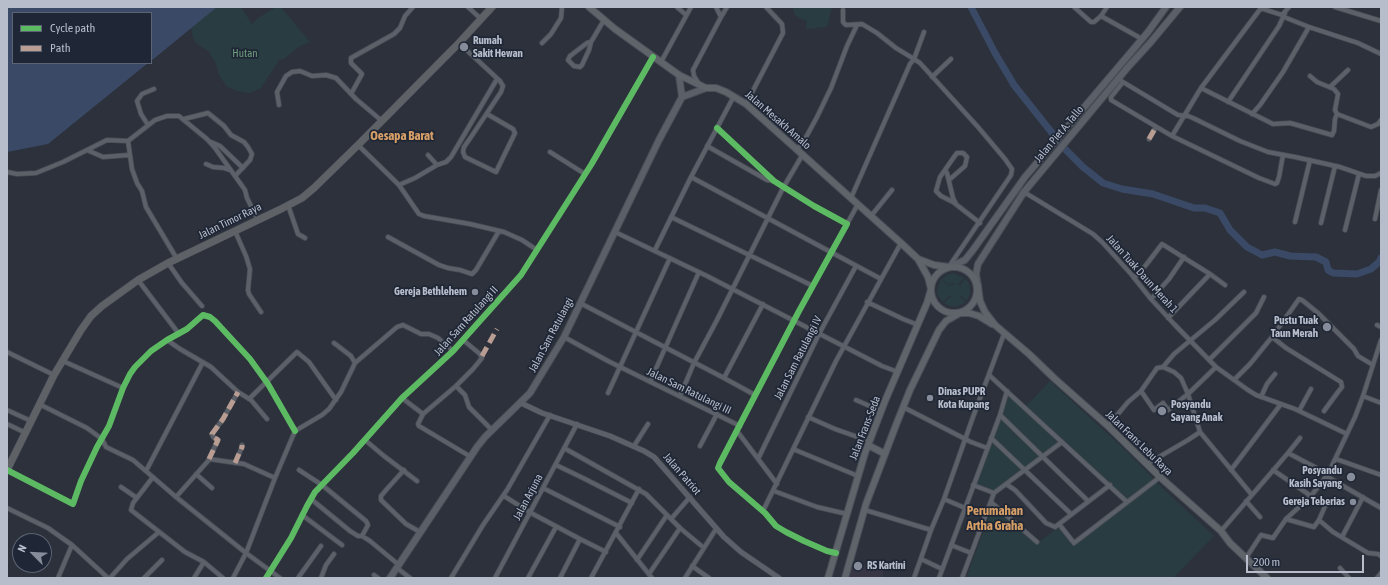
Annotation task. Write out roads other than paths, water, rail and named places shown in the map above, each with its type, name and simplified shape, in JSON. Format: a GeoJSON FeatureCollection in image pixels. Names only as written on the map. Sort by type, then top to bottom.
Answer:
{"type":"FeatureCollection","features":[{"type":"Feature","properties":{"kind":"highway","name":"Jalan Timor Raya"},"geometry":{"type":"LineString","coordinates":[[7,470],[54,375],[91,316],[102,306],[138,280],[168,263],[302,198],[383,121],[492,7]]}},
{"type":"Feature","properties":{"kind":"main road","name":"Jalan Mesakh Amalo"},"geometry":{"type":"LineString","coordinates":[[589,7],[604,20],[680,75],[706,88],[716,88],[734,95],[746,104],[901,243],[918,260],[928,277],[931,289]]}},
{"type":"Feature","properties":{"kind":"main road","name":"Jalan Piet A. Tallo"},"geometry":{"type":"LineString","coordinates":[[978,286],[976,274],[978,264],[1024,192],[1166,7]]}},
{"type":"Feature","properties":{"kind":"main road","name":"Jalan Piet A. Tallo"},"geometry":{"type":"LineString","coordinates":[[949,267],[965,260],[1016,188],[1034,166],[1091,105],[1121,80],[1180,7]]}},
{"type":"Feature","properties":{"kind":"main road"},"geometry":{"type":"LineString","coordinates":[[680,75],[682,97],[706,88]]}},
{"type":"Feature","properties":{"kind":"main road","name":"Jalan Sam Ratulangi"},"geometry":{"type":"LineString","coordinates":[[390,578],[483,439],[521,403],[534,387],[564,337],[659,140],[682,97]]}},
{"type":"Feature","properties":{"kind":"main road","name":"Jalan Mesakh Amalo"},"geometry":{"type":"LineString","coordinates":[[918,260],[934,265],[949,267]]}},
{"type":"Feature","properties":{"kind":"main road"},"geometry":{"type":"LineString","coordinates":[[949,267],[958,267],[967,270],[974,277],[978,286],[977,296],[972,305],[965,311],[951,313],[942,310],[935,302],[931,294],[932,284],[936,275],[949,267]]}},
{"type":"Feature","properties":{"kind":"main road","name":"Jalan Frans Lebu Raya"},"geometry":{"type":"LineString","coordinates":[[978,286],[980,301],[985,312],[995,325],[1108,426],[1160,477],[1221,531],[1230,543],[1264,577]]}},
{"type":"Feature","properties":{"kind":"main road","name":"Jalan Frans-Seda"},"geometry":{"type":"LineString","coordinates":[[828,578],[846,514],[869,443],[927,303],[931,289]]}},
{"type":"Feature","properties":{"kind":"main road"},"geometry":{"type":"LineString","coordinates":[[845,578],[864,510],[903,407],[939,330],[946,321],[960,312]]}},
{"type":"Feature","properties":{"kind":"main road","name":"Jalan Frans Lebu Raya"},"geometry":{"type":"LineString","coordinates":[[960,312],[978,316],[995,325]]}},
{"type":"Feature","properties":{"kind":"main road"},"geometry":{"type":"LineString","coordinates":[[869,443],[885,454]]}},
{"type":"Feature","properties":{"kind":"street"},"geometry":{"type":"LineString","coordinates":[[351,94],[362,74],[351,63],[351,58],[381,42],[397,31],[405,16],[413,7]]}},
{"type":"Feature","properties":{"kind":"street"},"geometry":{"type":"LineString","coordinates":[[468,7],[481,20]]}},
{"type":"Feature","properties":{"kind":"street"},"geometry":{"type":"LineString","coordinates":[[542,43],[551,34],[561,18],[562,7]]}},
{"type":"Feature","properties":{"kind":"street"},"geometry":{"type":"LineString","coordinates":[[677,7],[686,15]]}},
{"type":"Feature","properties":{"kind":"street"},"geometry":{"type":"LineString","coordinates":[[661,62],[691,7]]}},
{"type":"Feature","properties":{"kind":"street"},"geometry":{"type":"LineString","coordinates":[[716,7],[721,17]]}},
{"type":"Feature","properties":{"kind":"street"},"geometry":{"type":"LineString","coordinates":[[699,84],[694,76],[693,70],[721,17],[728,7]]}},
{"type":"Feature","properties":{"kind":"street"},"geometry":{"type":"LineString","coordinates":[[746,104],[782,33],[782,24],[766,7]]}},
{"type":"Feature","properties":{"kind":"street"},"geometry":{"type":"LineString","coordinates":[[1074,7],[1091,22],[1094,22],[1101,16],[1107,7]]}},
{"type":"Feature","properties":{"kind":"street"},"geometry":{"type":"LineString","coordinates":[[1228,102],[1279,26],[1289,7]]}},
{"type":"Feature","properties":{"kind":"street"},"geometry":{"type":"LineString","coordinates":[[1335,7],[1381,21]]}},
{"type":"Feature","properties":{"kind":"street"},"geometry":{"type":"LineString","coordinates":[[1172,136],[1201,88],[1260,8],[1280,15],[1284,14],[1309,27],[1358,43],[1381,54]]}},
{"type":"Feature","properties":{"kind":"street"},"geometry":{"type":"LineString","coordinates":[[843,10],[842,17],[844,24],[848,26],[857,26],[862,24],[920,63],[999,151],[1012,169],[1011,175],[949,267]]}},
{"type":"Feature","properties":{"kind":"street"},"geometry":{"type":"LineString","coordinates":[[1101,16],[1142,39]]}},
{"type":"Feature","properties":{"kind":"street"},"geometry":{"type":"LineString","coordinates":[[591,42],[587,43],[570,56],[568,60],[574,66],[580,67],[582,65],[591,42],[604,20]]}},
{"type":"Feature","properties":{"kind":"street"},"geometry":{"type":"LineString","coordinates":[[797,149],[805,139],[831,88],[847,46],[857,26]]}},
{"type":"Feature","properties":{"kind":"street"},"geometry":{"type":"LineString","coordinates":[[1252,114],[1284,72],[1309,27]]}},
{"type":"Feature","properties":{"kind":"street"},"geometry":{"type":"LineString","coordinates":[[851,198],[910,64],[914,59],[924,32]]}},
{"type":"Feature","properties":{"kind":"street"},"geometry":{"type":"LineString","coordinates":[[459,43],[502,84],[503,88],[464,147],[463,152],[465,157],[496,172],[515,133],[513,129],[487,114]]}},
{"type":"Feature","properties":{"kind":"street","name":"Jalan Sam Ratulangi II"},"geometry":{"type":"LineString","coordinates":[[266,578],[291,538],[311,499],[322,485],[402,398],[453,351],[521,275],[585,174],[654,57]]}},
{"type":"Feature","properties":{"kind":"street"},"geometry":{"type":"LineString","coordinates":[[932,77],[951,59]]}},
{"type":"Feature","properties":{"kind":"street"},"geometry":{"type":"LineString","coordinates":[[1330,87],[1348,70]]}},
{"type":"Feature","properties":{"kind":"street"},"geometry":{"type":"LineString","coordinates":[[279,105],[277,91],[286,76],[296,71],[303,71],[312,76],[333,76],[351,94],[383,121]]}},
{"type":"Feature","properties":{"kind":"street"},"geometry":{"type":"LineString","coordinates":[[1201,88],[1273,124],[1290,123],[1332,135],[1337,114],[1335,110],[1338,94],[1330,87],[1317,82],[1310,76]]}},
{"type":"Feature","properties":{"kind":"street"},"geometry":{"type":"LineString","coordinates":[[399,185],[415,178],[437,164],[446,162],[451,157],[497,79]]}},
{"type":"Feature","properties":{"kind":"street"},"geometry":{"type":"LineString","coordinates":[[1283,155],[1280,177],[1275,184],[1259,178],[1172,136],[1111,100],[1111,97],[1121,80],[1178,115],[1193,118],[1273,154],[1283,155],[1310,160],[1359,174],[1371,176],[1381,175]]}},
{"type":"Feature","properties":{"kind":"street"},"geometry":{"type":"LineString","coordinates":[[148,125],[141,114],[137,101],[142,94],[154,89]]}},
{"type":"Feature","properties":{"kind":"street"},"geometry":{"type":"LineString","coordinates":[[655,250],[734,95]]}},
{"type":"Feature","properties":{"kind":"street"},"geometry":{"type":"LineString","coordinates":[[184,119],[205,113],[210,114],[231,134],[240,139],[248,147],[252,156],[235,176]]}},
{"type":"Feature","properties":{"kind":"street"},"geometry":{"type":"LineString","coordinates":[[1337,114],[1371,127],[1378,124],[1381,120]]}},
{"type":"Feature","properties":{"kind":"street"},"geometry":{"type":"LineString","coordinates":[[7,172],[18,174],[36,173],[63,162],[107,140],[128,141],[155,120],[167,116],[176,116],[184,119],[209,141],[245,190],[247,198],[258,220]]}},
{"type":"Feature","properties":{"kind":"street"},"geometry":{"type":"LineString","coordinates":[[1149,139],[1156,127]]}},
{"type":"Feature","properties":{"kind":"street"},"geometry":{"type":"LineString","coordinates":[[717,128],[783,188],[847,224]]}},
{"type":"Feature","properties":{"kind":"street"},"geometry":{"type":"LineString","coordinates":[[128,141],[132,169],[137,183],[142,191],[146,207],[177,259]]}},
{"type":"Feature","properties":{"kind":"street"},"geometry":{"type":"LineString","coordinates":[[209,141],[220,146],[243,168]]}},
{"type":"Feature","properties":{"kind":"street"},"geometry":{"type":"LineString","coordinates":[[358,145],[399,185],[416,211],[421,215],[499,231],[522,240],[537,250]]}},
{"type":"Feature","properties":{"kind":"street"},"geometry":{"type":"LineString","coordinates":[[707,146],[767,180],[774,181]]}},
{"type":"Feature","properties":{"kind":"street"},"geometry":{"type":"LineString","coordinates":[[86,150],[103,156],[130,155]]}},
{"type":"Feature","properties":{"kind":"street"},"geometry":{"type":"LineString","coordinates":[[550,152],[585,174]]}},
{"type":"Feature","properties":{"kind":"street"},"geometry":{"type":"LineString","coordinates":[[949,180],[965,166],[967,157],[963,153],[957,153],[940,177],[936,191],[980,223]]}},
{"type":"Feature","properties":{"kind":"street"},"geometry":{"type":"LineString","coordinates":[[680,396],[694,363],[733,289],[783,188],[803,154]]}},
{"type":"Feature","properties":{"kind":"street"},"geometry":{"type":"LineString","coordinates":[[428,155],[437,164]]}},
{"type":"Feature","properties":{"kind":"street"},"geometry":{"type":"LineString","coordinates":[[1295,222],[1310,160]]}},
{"type":"Feature","properties":{"kind":"street"},"geometry":{"type":"LineString","coordinates":[[206,164],[213,167],[231,170]]}},
{"type":"Feature","properties":{"kind":"street"},"geometry":{"type":"LineString","coordinates":[[1321,223],[1335,166]]}},
{"type":"Feature","properties":{"kind":"street"},"geometry":{"type":"LineString","coordinates":[[945,170],[953,198],[957,206]]}},
{"type":"Feature","properties":{"kind":"street"},"geometry":{"type":"LineString","coordinates":[[1345,230],[1359,174]]}},
{"type":"Feature","properties":{"kind":"street"},"geometry":{"type":"LineString","coordinates":[[691,177],[880,279]]}},
{"type":"Feature","properties":{"kind":"street"},"geometry":{"type":"LineString","coordinates":[[871,216],[892,190]]}},
{"type":"Feature","properties":{"kind":"street"},"geometry":{"type":"LineString","coordinates":[[1374,219],[1381,190]]}},
{"type":"Feature","properties":{"kind":"street","name":"Jalan Tuak Daun Merah 1"},"geometry":{"type":"LineString","coordinates":[[1024,192],[1093,234],[1102,242],[1134,278],[1150,299],[1210,359],[1216,367],[1248,390],[1261,397],[1299,411],[1347,434]]}},
{"type":"Feature","properties":{"kind":"street"},"geometry":{"type":"LineString","coordinates":[[740,426],[794,320],[858,204]]}},
{"type":"Feature","properties":{"kind":"street"},"geometry":{"type":"LineString","coordinates":[[288,206],[298,234],[305,238]]}},
{"type":"Feature","properties":{"kind":"street"},"geometry":{"type":"LineString","coordinates":[[671,217],[750,254],[813,286]]}},
{"type":"Feature","properties":{"kind":"street"},"geometry":{"type":"LineString","coordinates":[[235,231],[250,269],[249,294],[261,312]]}},
{"type":"Feature","properties":{"kind":"street"},"geometry":{"type":"LineString","coordinates":[[388,237],[439,265],[472,274],[476,270],[499,231]]}},
{"type":"Feature","properties":{"kind":"street"},"geometry":{"type":"LineString","coordinates":[[615,232],[655,250],[763,304],[844,347],[898,372]]}},
{"type":"Feature","properties":{"kind":"street"},"geometry":{"type":"LineString","coordinates":[[763,511],[774,491],[808,417],[867,302],[901,243]]}},
{"type":"Feature","properties":{"kind":"street"},"geometry":{"type":"LineString","coordinates":[[1134,278],[1162,244],[1225,284]]}},
{"type":"Feature","properties":{"kind":"street"},"geometry":{"type":"LineString","coordinates":[[1150,299],[1169,279],[1184,257]]}},
{"type":"Feature","properties":{"kind":"street"},"geometry":{"type":"LineString","coordinates":[[608,392],[670,258]]}},
{"type":"Feature","properties":{"kind":"street"},"geometry":{"type":"LineString","coordinates":[[168,263],[182,283],[202,306]]}},
{"type":"Feature","properties":{"kind":"street","name":"Jalan Sam Ratulangi IV"},"geometry":{"type":"LineString","coordinates":[[758,459],[819,334],[856,266]]}},
{"type":"Feature","properties":{"kind":"street"},"geometry":{"type":"LineString","coordinates":[[650,382],[699,272]]}},
{"type":"Feature","properties":{"kind":"street"},"geometry":{"type":"LineString","coordinates":[[1168,318],[1210,274]]}},
{"type":"Feature","properties":{"kind":"street"},"geometry":{"type":"LineString","coordinates":[[138,280],[179,334]]}},
{"type":"Feature","properties":{"kind":"street"},"geometry":{"type":"LineString","coordinates":[[1163,367],[1171,357],[1215,320],[1244,292]]}},
{"type":"Feature","properties":{"kind":"street"},"geometry":{"type":"LineString","coordinates":[[1210,359],[1256,313],[1264,297]]}},
{"type":"Feature","properties":{"kind":"street"},"geometry":{"type":"LineString","coordinates":[[1234,380],[1250,364],[1272,337],[1299,299],[1318,313],[1360,357],[1373,364]]}},
{"type":"Feature","properties":{"kind":"street"},"geometry":{"type":"LineString","coordinates":[[867,302],[918,325]]}},
{"type":"Feature","properties":{"kind":"street"},"geometry":{"type":"LineString","coordinates":[[580,303],[724,378],[755,396]]}},
{"type":"Feature","properties":{"kind":"street"},"geometry":{"type":"LineString","coordinates":[[724,378],[763,304]]}},
{"type":"Feature","properties":{"kind":"street"},"geometry":{"type":"LineString","coordinates":[[7,470],[74,504],[81,481],[97,447],[110,426],[123,388],[135,367],[167,340],[187,329],[202,316],[206,315],[240,347],[250,359],[266,381],[296,431]]}},
{"type":"Feature","properties":{"kind":"street"},"geometry":{"type":"LineString","coordinates":[[233,578],[246,553],[275,478],[296,431],[322,415],[336,400],[355,363],[397,326],[403,325],[421,334],[429,334],[438,338],[453,351]]}},
{"type":"Feature","properties":{"kind":"street"},"geometry":{"type":"LineString","coordinates":[[914,578],[1004,334]]}},
{"type":"Feature","properties":{"kind":"street","name":"Jalan Sam Ratulangi III"},"geometry":{"type":"LineString","coordinates":[[564,337],[620,368],[740,426],[718,468],[729,482],[763,511],[776,526],[827,551],[836,553]]}},
{"type":"Feature","properties":{"kind":"street"},"geometry":{"type":"LineString","coordinates":[[1272,337],[1286,348],[1341,382],[1342,387],[1324,411]]}},
{"type":"Feature","properties":{"kind":"street"},"geometry":{"type":"LineString","coordinates":[[167,340],[211,367],[238,392],[249,399],[267,419]]}},
{"type":"Feature","properties":{"kind":"street"},"geometry":{"type":"LineString","coordinates":[[463,340],[482,356],[480,361],[456,386],[423,414],[418,424],[471,457]]}},
{"type":"Feature","properties":{"kind":"street"},"geometry":{"type":"LineString","coordinates":[[1246,558],[1261,535],[1273,538],[1286,518],[1311,496],[1327,475],[1336,459],[1363,396],[1381,340]]}},
{"type":"Feature","properties":{"kind":"street"},"geometry":{"type":"LineString","coordinates":[[334,343],[351,356],[355,363]]}},
{"type":"Feature","properties":{"kind":"street"},"geometry":{"type":"LineString","coordinates":[[7,352],[54,375]]}},
{"type":"Feature","properties":{"kind":"street"},"geometry":{"type":"LineString","coordinates":[[249,399],[266,381],[298,352],[309,362],[336,400]]}},
{"type":"Feature","properties":{"kind":"street"},"geometry":{"type":"LineString","coordinates":[[63,361],[123,388]]}},
{"type":"Feature","properties":{"kind":"street"},"geometry":{"type":"LineString","coordinates":[[146,471],[203,362]]}},
{"type":"Feature","properties":{"kind":"street"},"geometry":{"type":"LineString","coordinates":[[1108,426],[1128,402],[1141,390],[1157,368],[1163,367],[1174,372],[1180,378],[1188,394],[1200,432],[1252,494]]}},
{"type":"Feature","properties":{"kind":"street"},"geometry":{"type":"LineString","coordinates":[[1141,390],[1154,410],[1163,403],[1168,410],[1206,378],[1216,367]]}},
{"type":"Feature","properties":{"kind":"street"},"geometry":{"type":"LineString","coordinates":[[1261,397],[1274,374]]}},
{"type":"Feature","properties":{"kind":"street"},"geometry":{"type":"LineString","coordinates":[[989,375],[1127,502]]}},
{"type":"Feature","properties":{"kind":"street"},"geometry":{"type":"LineString","coordinates":[[456,386],[464,395],[469,407],[492,430]]}},
{"type":"Feature","properties":{"kind":"street"},"geometry":{"type":"LineString","coordinates":[[1299,411],[1311,389]]}},
{"type":"Feature","properties":{"kind":"street"},"geometry":{"type":"LineString","coordinates":[[938,578],[1000,415],[1007,391]]}},
{"type":"Feature","properties":{"kind":"street"},"geometry":{"type":"LineString","coordinates":[[176,497],[208,461],[218,440],[213,437],[212,434],[223,419],[238,392]]}},
{"type":"Feature","properties":{"kind":"street"},"geometry":{"type":"LineString","coordinates":[[1363,396],[1381,403]]}},
{"type":"Feature","properties":{"kind":"street"},"geometry":{"type":"LineString","coordinates":[[402,398],[423,414]]}},
{"type":"Feature","properties":{"kind":"street"},"geometry":{"type":"LineString","coordinates":[[856,400],[881,411]]}},
{"type":"Feature","properties":{"kind":"street","name":"Jalan Patriot"},"geometry":{"type":"LineString","coordinates":[[521,403],[644,450],[657,459],[716,529],[741,552],[779,578]]}},
{"type":"Feature","properties":{"kind":"street"},"geometry":{"type":"LineString","coordinates":[[39,404],[87,428],[102,439],[106,447],[127,457],[146,471],[246,553],[280,578]]}},
{"type":"Feature","properties":{"kind":"street"},"geometry":{"type":"LineString","coordinates":[[1231,470],[1281,404]]}},
{"type":"Feature","properties":{"kind":"street"},"geometry":{"type":"LineString","coordinates":[[903,407],[987,448]]}},
{"type":"Feature","properties":{"kind":"street"},"geometry":{"type":"LineString","coordinates":[[7,410],[31,421]]}},
{"type":"Feature","properties":{"kind":"street"},"geometry":{"type":"LineString","coordinates":[[700,446],[717,414]]}},
{"type":"Feature","properties":{"kind":"street"},"geometry":{"type":"LineString","coordinates":[[451,578],[483,525],[504,496],[550,415]]}},
{"type":"Feature","properties":{"kind":"street"},"geometry":{"type":"LineString","coordinates":[[1000,415],[1088,501]]}},
{"type":"Feature","properties":{"kind":"street"},"geometry":{"type":"LineString","coordinates":[[808,417],[869,443]]}},
{"type":"Feature","properties":{"kind":"street"},"geometry":{"type":"LineString","coordinates":[[7,424],[26,433]]}},
{"type":"Feature","properties":{"kind":"street","name":"Jalan Arjuna"},"geometry":{"type":"LineString","coordinates":[[496,578],[577,424]]}},
{"type":"Feature","properties":{"kind":"street"},"geometry":{"type":"LineString","coordinates":[[634,446],[648,424]]}},
{"type":"Feature","properties":{"kind":"street"},"geometry":{"type":"LineString","coordinates":[[737,431],[777,484]]}},
{"type":"Feature","properties":{"kind":"street"},"geometry":{"type":"LineString","coordinates":[[1147,464],[1200,432]]}},
{"type":"Feature","properties":{"kind":"street"},"geometry":{"type":"LineString","coordinates":[[991,438],[1071,514]]}},
{"type":"Feature","properties":{"kind":"street"},"geometry":{"type":"LineString","coordinates":[[1221,531],[1300,438]]}},
{"type":"Feature","properties":{"kind":"street"},"geometry":{"type":"LineString","coordinates":[[365,440],[417,481]]}},
{"type":"Feature","properties":{"kind":"street"},"geometry":{"type":"LineString","coordinates":[[962,578],[994,494],[1062,442]]}},
{"type":"Feature","properties":{"kind":"street"},"geometry":{"type":"LineString","coordinates":[[235,463],[242,445]]}},
{"type":"Feature","properties":{"kind":"street"},"geometry":{"type":"LineString","coordinates":[[564,448],[639,489],[646,494],[680,528],[704,548]]}},
{"type":"Feature","properties":{"kind":"street"},"geometry":{"type":"LineString","coordinates":[[794,449],[858,476]]}},
{"type":"Feature","properties":{"kind":"street"},"geometry":{"type":"LineString","coordinates":[[1288,453],[1381,508]]}},
{"type":"Feature","properties":{"kind":"street"},"geometry":{"type":"LineString","coordinates":[[208,459],[250,466],[275,478]]}},
{"type":"Feature","properties":{"kind":"street"},"geometry":{"type":"LineString","coordinates":[[1336,459],[1381,475]]}},
{"type":"Feature","properties":{"kind":"street"},"geometry":{"type":"LineString","coordinates":[[556,465],[632,503]]}},
{"type":"Feature","properties":{"kind":"street"},"geometry":{"type":"LineString","coordinates":[[299,470],[322,485],[367,523],[368,525],[362,536]]}},
{"type":"Feature","properties":{"kind":"street"},"geometry":{"type":"LineString","coordinates":[[404,470],[400,472],[386,490],[381,500],[406,524],[420,532]]}},
{"type":"Feature","properties":{"kind":"street"},"geometry":{"type":"LineString","coordinates":[[1273,470],[1311,496]]}},
{"type":"Feature","properties":{"kind":"street"},"geometry":{"type":"LineString","coordinates":[[196,474],[212,488]]}},
{"type":"Feature","properties":{"kind":"street"},"geometry":{"type":"LineString","coordinates":[[153,477],[131,506],[131,510],[185,552],[204,562],[223,578]]}},
{"type":"Feature","properties":{"kind":"street"},"geometry":{"type":"LineString","coordinates":[[1059,524],[1074,543],[1160,477]]}},
{"type":"Feature","properties":{"kind":"street"},"geometry":{"type":"LineString","coordinates":[[1006,484],[1015,490],[1046,523],[1055,528],[1110,485]]}},
{"type":"Feature","properties":{"kind":"street"},"geometry":{"type":"LineString","coordinates":[[973,486],[994,494]]}},
{"type":"Feature","properties":{"kind":"street"},"geometry":{"type":"LineString","coordinates":[[121,487],[137,498]]}},
{"type":"Feature","properties":{"kind":"street"},"geometry":{"type":"LineString","coordinates":[[543,488],[620,527]]}},
{"type":"Feature","properties":{"kind":"street"},"geometry":{"type":"LineString","coordinates":[[591,578],[620,527],[639,489]]}},
{"type":"Feature","properties":{"kind":"street"},"geometry":{"type":"LineString","coordinates":[[774,491],[817,507],[846,514]]}},
{"type":"Feature","properties":{"kind":"street"},"geometry":{"type":"LineString","coordinates":[[504,496],[556,527],[606,552]]}},
{"type":"Feature","properties":{"kind":"street"},"geometry":{"type":"LineString","coordinates":[[671,519],[690,497]]}},
{"type":"Feature","properties":{"kind":"street"},"geometry":{"type":"LineString","coordinates":[[1342,537],[1363,497]]}},
{"type":"Feature","properties":{"kind":"street"},"geometry":{"type":"LineString","coordinates":[[311,499],[350,531],[370,541],[410,578]]}},
{"type":"Feature","properties":{"kind":"street"},"geometry":{"type":"LineString","coordinates":[[944,499],[965,508]]}},
{"type":"Feature","properties":{"kind":"street"},"geometry":{"type":"LineString","coordinates":[[991,502],[1036,542]]}},
{"type":"Feature","properties":{"kind":"street"},"geometry":{"type":"LineString","coordinates":[[1246,502],[1260,517]]}},
{"type":"Feature","properties":{"kind":"street"},"geometry":{"type":"LineString","coordinates":[[1286,518],[1314,527],[1326,504]]}},
{"type":"Feature","properties":{"kind":"street"},"geometry":{"type":"LineString","coordinates":[[7,508],[48,528],[72,545],[109,578],[127,559],[159,532]]}},
{"type":"Feature","properties":{"kind":"street"},"geometry":{"type":"LineString","coordinates":[[864,510],[931,530]]}},
{"type":"Feature","properties":{"kind":"street"},"geometry":{"type":"LineString","coordinates":[[302,515],[342,545]]}},
{"type":"Feature","properties":{"kind":"street"},"geometry":{"type":"LineString","coordinates":[[637,560],[667,515]]}},
{"type":"Feature","properties":{"kind":"street"},"geometry":{"type":"LineString","coordinates":[[1319,520],[1342,537],[1368,553],[1378,554],[1381,556]]}},
{"type":"Feature","properties":{"kind":"street"},"geometry":{"type":"LineString","coordinates":[[528,578],[556,527]]}},
{"type":"Feature","properties":{"kind":"street"},"geometry":{"type":"LineString","coordinates":[[616,533],[650,576],[680,528]]}},
{"type":"Feature","properties":{"kind":"street"},"geometry":{"type":"LineString","coordinates":[[685,578],[716,529]]}},
{"type":"Feature","properties":{"kind":"street"},"geometry":{"type":"LineString","coordinates":[[560,578],[580,539]]}},
{"type":"Feature","properties":{"kind":"street"},"geometry":{"type":"LineString","coordinates":[[58,578],[72,545]]}},
{"type":"Feature","properties":{"kind":"street"},"geometry":{"type":"LineString","coordinates":[[951,545],[971,553]]}},
{"type":"Feature","properties":{"kind":"street"},"geometry":{"type":"LineString","coordinates":[[298,578],[321,546]]}},
{"type":"Feature","properties":{"kind":"street"},"geometry":{"type":"LineString","coordinates":[[321,578],[326,565],[334,554]]}},
{"type":"Feature","properties":{"kind":"street"},"geometry":{"type":"LineString","coordinates":[[921,559],[942,569]]}},
{"type":"Feature","properties":{"kind":"street"},"geometry":{"type":"LineString","coordinates":[[144,578],[162,560]]}},
{"type":"Feature","properties":{"kind":"street"},"geometry":{"type":"LineString","coordinates":[[194,578],[204,562]]}},
{"type":"Feature","properties":{"kind":"street"},"geometry":{"type":"LineString","coordinates":[[692,566],[709,578]]}},
{"type":"Feature","properties":{"kind":"street"},"geometry":{"type":"LineString","coordinates":[[1340,568],[1349,578]]}},
{"type":"Feature","properties":{"kind":"street"},"geometry":{"type":"LineString","coordinates":[[1377,578],[1381,573]]}},
{"type":"Feature","properties":{"kind":"street"},"geometry":{"type":"LineString","coordinates":[[374,575],[378,578]]}},
{"type":"Feature","properties":{"kind":"water"},"geometry":{"type":"Polygon","coordinates":[[[7,7],[217,7],[152,60],[152,12],[12,12],[12,64],[147,64],[48,144],[7,152],[7,7]]]}},
{"type":"Feature","properties":{"kind":"waterway"},"geometry":{"type":"LineString","coordinates":[[971,7],[1014,85],[1064,148],[1083,167],[1103,183],[1122,189],[1153,194],[1194,208],[1205,208],[1220,213],[1230,230],[1247,247],[1262,255],[1275,252],[1290,256],[1316,257],[1326,262],[1328,270],[1333,273],[1357,274],[1371,269],[1379,262],[1381,258]]}},
{"type":"Feature","properties":{"kind":"place","name":"Rumah Sakit Hewan"},"geometry":{"type":"Point","coordinates":[464,47]}},
{"type":"Feature","properties":{"kind":"place","name":"Gereja Bethlehem"},"geometry":{"type":"Point","coordinates":[475,292]}},
{"type":"Feature","properties":{"kind":"place","name":"Pustu Tuak Taun Merah"},"geometry":{"type":"Point","coordinates":[1327,327]}},
{"type":"Feature","properties":{"kind":"place","name":"Dinas PUPR Kota Kupang"},"geometry":{"type":"Point","coordinates":[930,398]}},
{"type":"Feature","properties":{"kind":"place","name":"Posyandu Sayang Anak"},"geometry":{"type":"Point","coordinates":[1162,411]}},
{"type":"Feature","properties":{"kind":"place","name":"Posyandu Kasih Sayang"},"geometry":{"type":"Point","coordinates":[1351,477]}},
{"type":"Feature","properties":{"kind":"place","name":"Gereja Teberias"},"geometry":{"type":"Point","coordinates":[1353,502]}},
{"type":"Feature","properties":{"kind":"place","name":"RS Kartini"},"geometry":{"type":"Point","coordinates":[858,566]}},
{"type":"Feature","properties":{"kind":"district","name":"Oesapa Barat"},"geometry":{"type":"Point","coordinates":[402,136]}},
{"type":"Feature","properties":{"kind":"district","name":"Perumahan Artha Graha"},"geometry":{"type":"Point","coordinates":[995,518]}},
{"type":"Feature","properties":{"kind":"park label","name":"Hutan"},"geometry":{"type":"Point","coordinates":[245,54]}}]}
